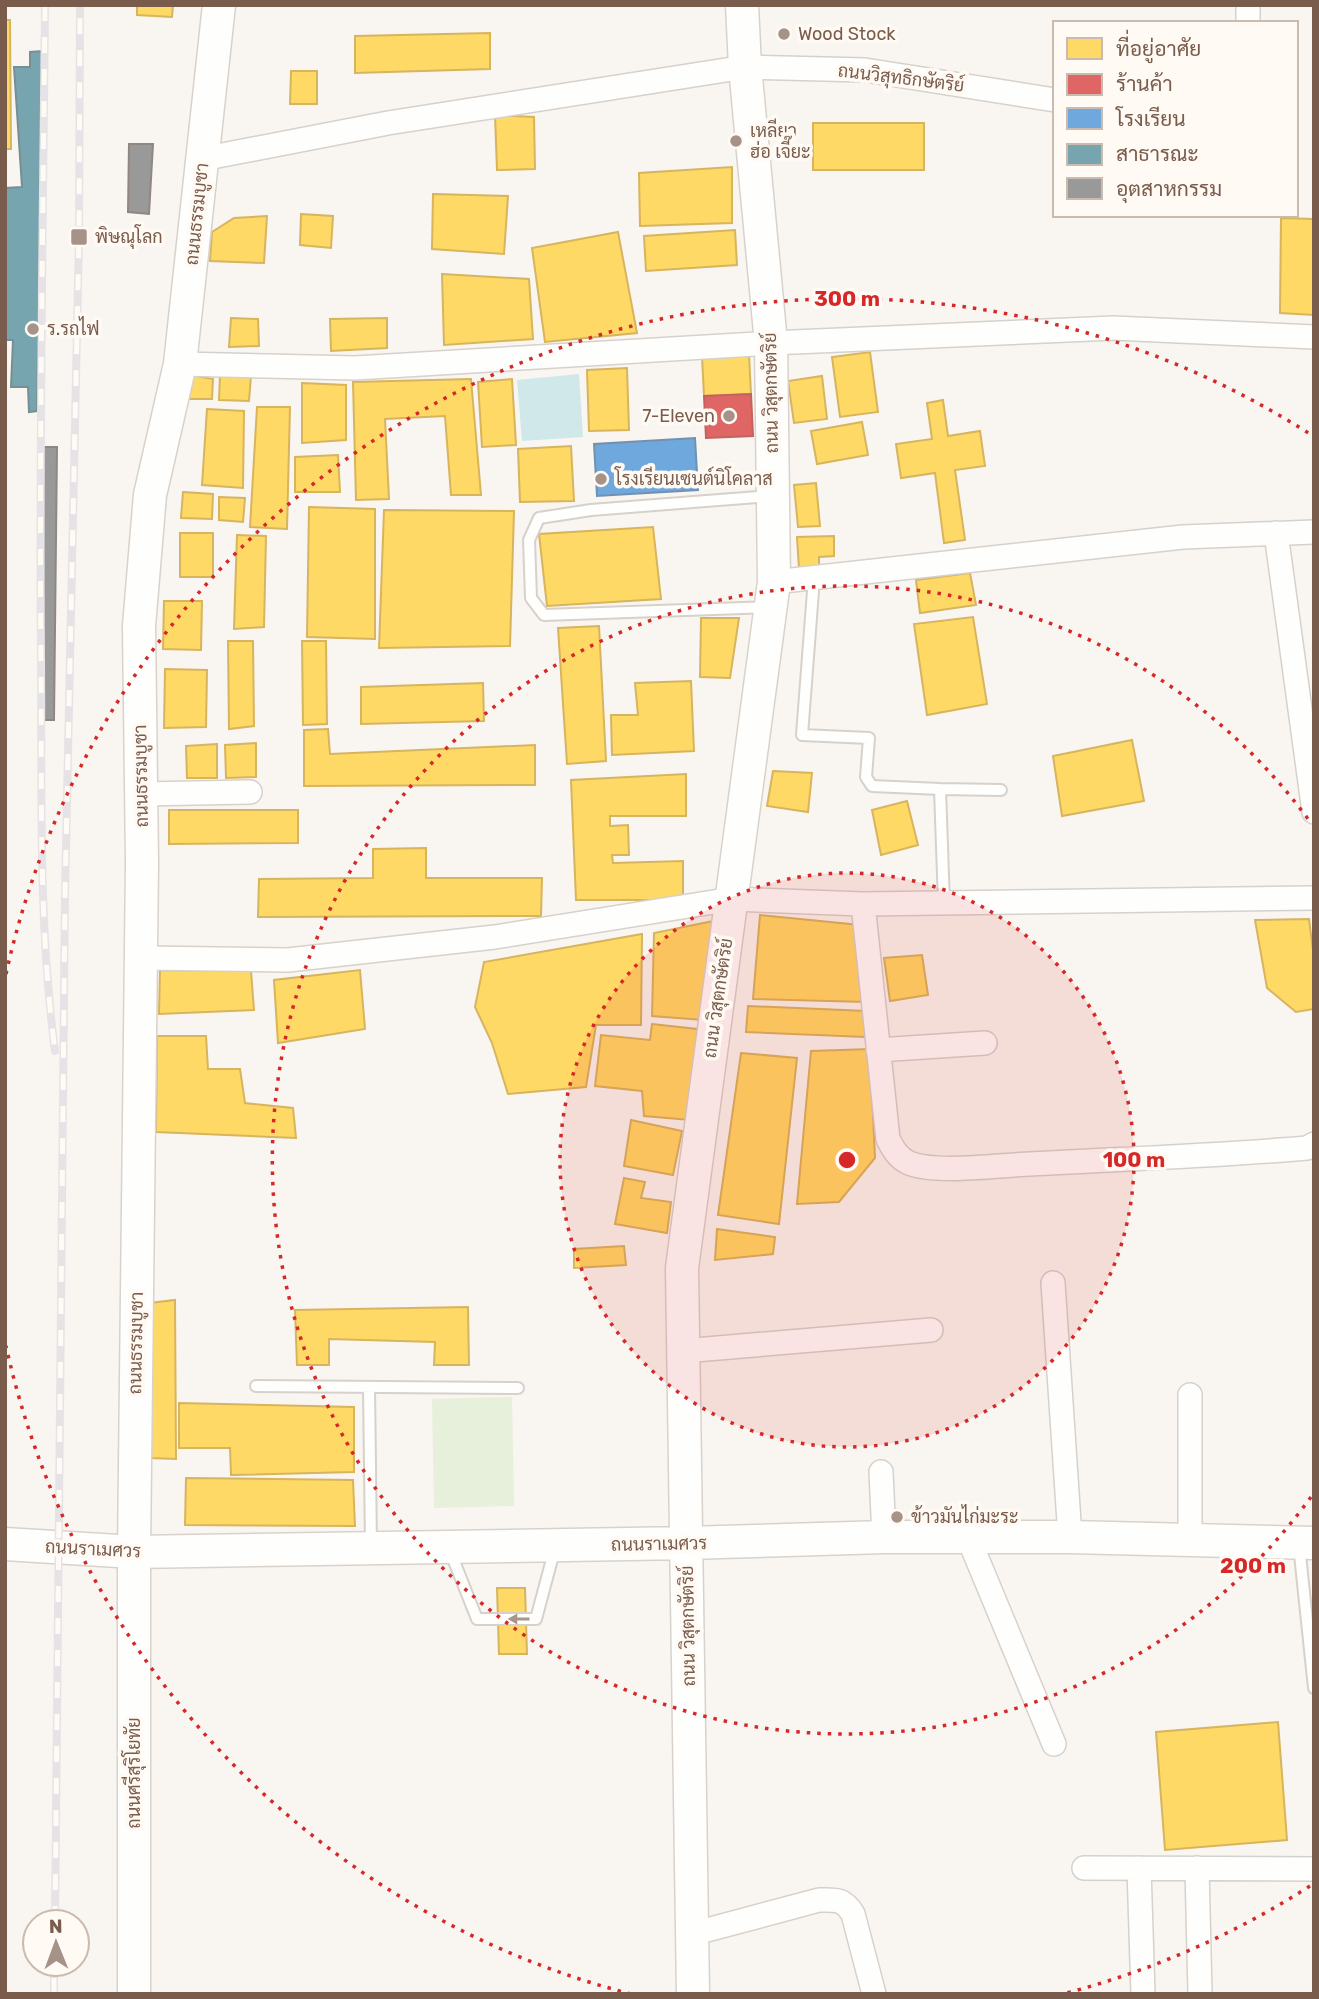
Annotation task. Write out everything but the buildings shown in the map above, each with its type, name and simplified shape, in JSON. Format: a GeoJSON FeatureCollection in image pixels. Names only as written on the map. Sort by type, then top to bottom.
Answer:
{"type":"FeatureCollection","features":[{"type":"Feature","properties":{"kind":"main road","name":"ถนนธรรมบูชา"},"geometry":{"type":"LineString","coordinates":[[134,1552],[141,958],[139,626],[150,495],[180,364],[219,5]]}},
{"type":"Feature","properties":{"kind":"main road","name":"ถนน วิสุตกษัตริย์"},"geometry":{"type":"LineString","coordinates":[[693,1994],[682,1268],[773,594],[771,343],[742,5]]}},
{"type":"Feature","properties":{"kind":"main road","name":"ถนนราเมศวร"},"geometry":{"type":"LineString","coordinates":[[5,1544],[134,1552],[687,1544],[884,1537],[1070,1537],[1306,1543]]}},
{"type":"Feature","properties":{"kind":"main road","name":"ถนนศรีสุริโยทัย"},"geometry":{"type":"LineString","coordinates":[[134,1552],[134,1994]]}},
{"type":"Feature","properties":{"kind":"street","name":"ถนนวิสุทธิกษัตริย์"},"geometry":{"type":"LineString","coordinates":[[202,159],[388,123],[746,68],[864,70],[1053,100]]}},
{"type":"Feature","properties":{"kind":"street"},"geometry":{"type":"LineString","coordinates":[[180,364],[355,368],[771,343],[1113,328],[1314,337]]}},
{"type":"Feature","properties":{"kind":"street"},"geometry":{"type":"LineString","coordinates":[[773,594],[814,578],[1183,537],[1314,532]]}},
{"type":"Feature","properties":{"kind":"street"},"geometry":{"type":"LineString","coordinates":[[1276,533],[1314,812]]}},
{"type":"Feature","properties":{"kind":"street"},"geometry":{"type":"LineString","coordinates":[[141,794],[250,792]]}},
{"type":"Feature","properties":{"kind":"street"},"geometry":{"type":"LineString","coordinates":[[141,958],[288,960],[495,937],[732,899],[944,904],[1314,898]]}},
{"type":"Feature","properties":{"kind":"street"},"geometry":{"type":"LineString","coordinates":[[863,904],[888,1139],[895,1153],[909,1163],[934,1167],[978,1166],[1233,1155],[1307,1148],[1314,1144]]}},
{"type":"Feature","properties":{"kind":"street"},"geometry":{"type":"LineString","coordinates":[[878,1050],[985,1043]]}},
{"type":"Feature","properties":{"kind":"street"},"geometry":{"type":"LineString","coordinates":[[1053,1283],[1070,1537]]}},
{"type":"Feature","properties":{"kind":"street"},"geometry":{"type":"LineString","coordinates":[[683,1351],[931,1331]]}},
{"type":"Feature","properties":{"kind":"street"},"geometry":{"type":"LineString","coordinates":[[1190,1395],[1190,1540]]}},
{"type":"Feature","properties":{"kind":"street"},"geometry":{"type":"LineString","coordinates":[[881,1472],[884,1537]]}},
{"type":"Feature","properties":{"kind":"street"},"geometry":{"type":"LineString","coordinates":[[968,1537],[1054,1744]]}},
{"type":"Feature","properties":{"kind":"street"},"geometry":{"type":"LineString","coordinates":[[1084,1868],[1314,1869]]}},
{"type":"Feature","properties":{"kind":"street"},"geometry":{"type":"LineString","coordinates":[[1139,1868],[1143,1994]]}},
{"type":"Feature","properties":{"kind":"street"},"geometry":{"type":"LineString","coordinates":[[1197,1868],[1200,1994]]}},
{"type":"Feature","properties":{"kind":"street"},"geometry":{"type":"LineString","coordinates":[[692,1934],[819,1900],[846,1903],[853,1913],[874,1994]]}},
{"type":"Feature","properties":{"kind":"lane"},"geometry":{"type":"LineString","coordinates":[[773,496],[591,510],[539,518],[529,540],[531,598],[544,615],[773,594]]}},
{"type":"Feature","properties":{"kind":"lane"},"geometry":{"type":"LineString","coordinates":[[814,578],[802,735],[869,738],[866,777],[872,786],[1001,790]]}},
{"type":"Feature","properties":{"kind":"lane"},"geometry":{"type":"LineString","coordinates":[[940,789],[944,904]]}},
{"type":"Feature","properties":{"kind":"lane"},"geometry":{"type":"LineString","coordinates":[[256,1386],[518,1388]]}},
{"type":"Feature","properties":{"kind":"lane"},"geometry":{"type":"LineString","coordinates":[[369,1387],[371,1548]]}},
{"type":"Feature","properties":{"kind":"lane"},"geometry":{"type":"LineString","coordinates":[[1306,1543],[1314,1688]]}},
{"type":"Feature","properties":{"kind":"lane"},"geometry":{"type":"LineString","coordinates":[[448,1547],[477,1619],[536,1619],[555,1545]]}},
{"type":"Feature","properties":{"kind":"green space"},"geometry":{"type":"Polygon","coordinates":[[[512,1397],[514,1506],[434,1508],[432,1399],[512,1397]]]}},
{"type":"Feature","properties":{"kind":"water"},"geometry":{"type":"Polygon","coordinates":[[[579,374],[583,437],[522,441],[517,380],[579,374]]]}},
{"type":"Feature","properties":{"kind":"railway"},"geometry":{"type":"LineString","coordinates":[[45,5],[41,808],[43,905],[55,1051]]}},
{"type":"Feature","properties":{"kind":"railway"},"geometry":{"type":"LineString","coordinates":[[55,1908],[65,894],[79,237],[80,5]]}},
{"type":"Feature","properties":{"kind":"railway"},"geometry":{"type":"LineString","coordinates":[[54,1978],[54,1994]]}},
{"type":"Feature","properties":{"kind":"place","name":"Wood Stock"},"geometry":{"type":"Point","coordinates":[784,34]}},
{"type":"Feature","properties":{"kind":"place","name":"เหลียว ฮ่อ เจี๊ยะ"},"geometry":{"type":"Point","coordinates":[736,141]}},
{"type":"Feature","properties":{"kind":"place","name":"พิษณุโลก"},"geometry":{"type":"Point","coordinates":[79,237]}},
{"type":"Feature","properties":{"kind":"place","name":"ร.รถไฟ"},"geometry":{"type":"Point","coordinates":[33,329]}},
{"type":"Feature","properties":{"kind":"place","name":"7-Eleven"},"geometry":{"type":"Point","coordinates":[729,416]}},
{"type":"Feature","properties":{"kind":"place","name":"โรงเรียนเซนต์นิโคลาส"},"geometry":{"type":"Point","coordinates":[601,479]}},
{"type":"Feature","properties":{"kind":"place","name":"ข้าวมันไก่มะระ"},"geometry":{"type":"Point","coordinates":[897,1517]}}]}
